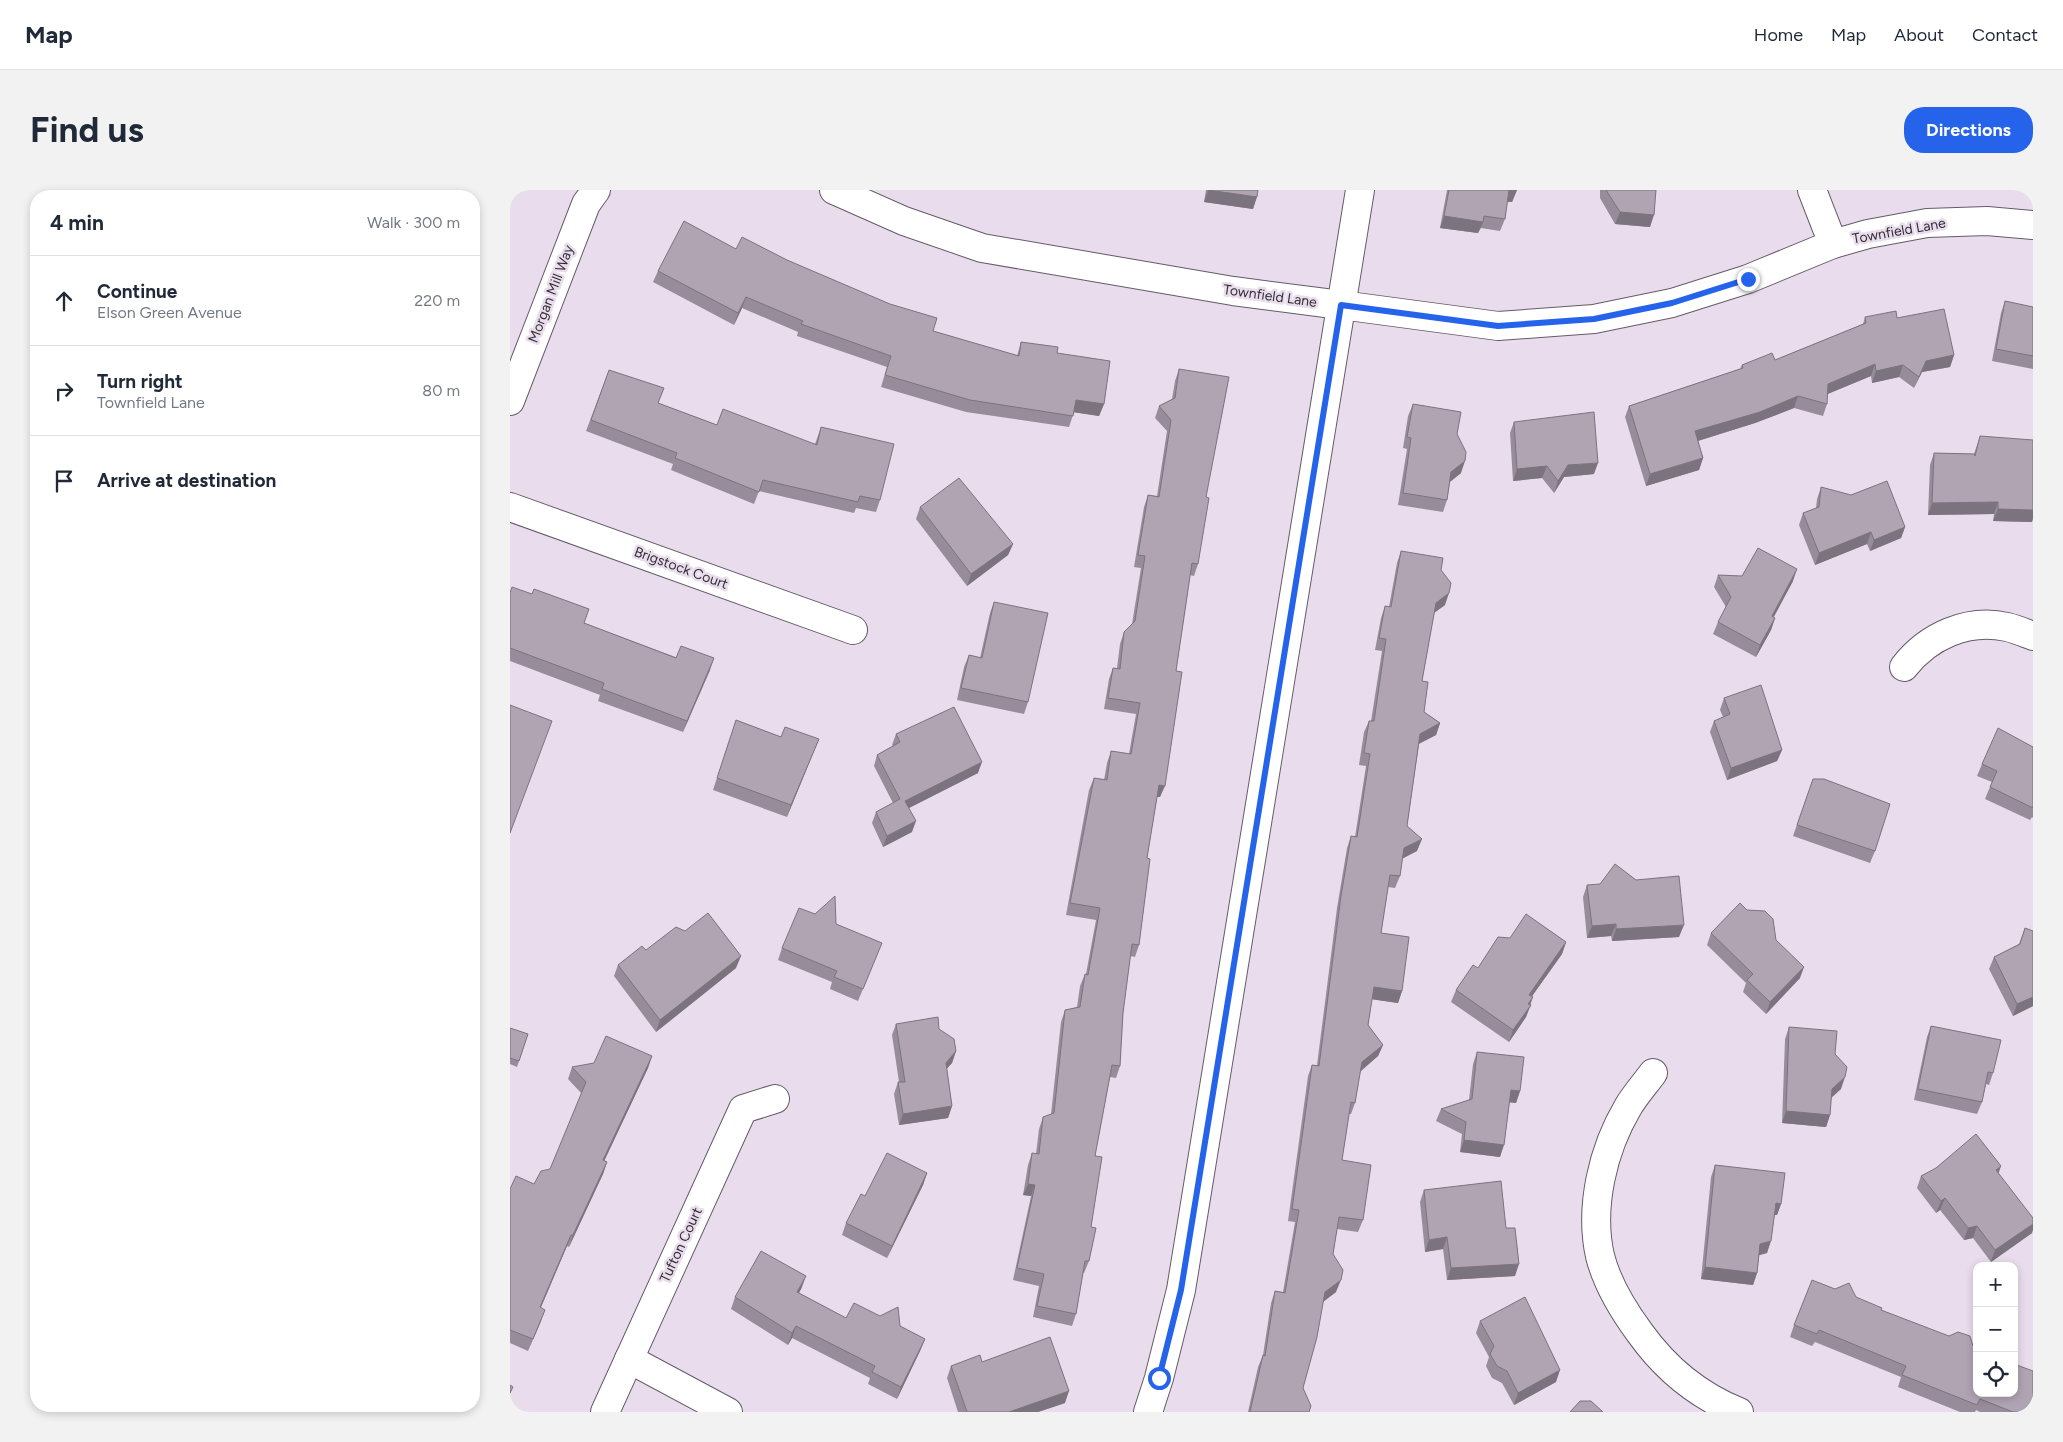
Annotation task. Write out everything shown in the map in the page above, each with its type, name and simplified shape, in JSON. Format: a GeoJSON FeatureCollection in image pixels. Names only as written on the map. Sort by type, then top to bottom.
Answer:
{"type":"FeatureCollection","features":[{"type":"Feature","properties":{"kind":"street","name":"Morgan Mill Way"},"geometry":{"type":"LineString","coordinates":[[510,401],[586,204],[596,190]]}},
{"type":"Feature","properties":{"kind":"street","name":"Townfield Lane"},"geometry":{"type":"LineString","coordinates":[[834,190],[904,222],[982,248],[1233,291],[1498,326],[1594,319],[1672,303],[1748,279],[1833,244],[1868,234],[1927,223],[1987,221],[2033,225]]}},
{"type":"Feature","properties":{"kind":"street"},"geometry":{"type":"LineString","coordinates":[[1148,1412],[1159,1378],[1181,1290],[1360,190]]}},
{"type":"Feature","properties":{"kind":"street"},"geometry":{"type":"LineString","coordinates":[[1812,190],[1833,244]]}},
{"type":"Feature","properties":{"kind":"street","name":"Brigstock Court"},"geometry":{"type":"LineString","coordinates":[[510,507],[853,630]]}},
{"type":"Feature","properties":{"kind":"street"},"geometry":{"type":"LineString","coordinates":[[1904,667],[1911,658],[1934,639],[1955,630],[1978,625],[2007,626],[2033,636]]}},
{"type":"Feature","properties":{"kind":"street"},"geometry":{"type":"LineString","coordinates":[[1653,1073],[1629,1106],[1611,1142],[1600,1182],[1598,1206],[1600,1255],[1624,1312],[1650,1348],[1682,1379],[1718,1403],[1739,1412]]}},
{"type":"Feature","properties":{"kind":"street","name":"Tufton Court"},"geometry":{"type":"LineString","coordinates":[[605,1412],[743,1109],[775,1099]]}},
{"type":"Feature","properties":{"kind":"street"},"geometry":{"type":"LineString","coordinates":[[629,1359],[728,1412]]}},
{"type":"Feature","properties":{"kind":"building"},"geometry":{"type":"Polygon","coordinates":[[[1208,190],[1258,190],[1257,197],[1208,190]]]}},
{"type":"Feature","properties":{"kind":"building"},"geometry":{"type":"Polygon","coordinates":[[[1449,190],[1509,190],[1505,219],[1484,216],[1483,222],[1444,216],[1449,190]]]}},
{"type":"Feature","properties":{"kind":"building"},"geometry":{"type":"Polygon","coordinates":[[[1606,190],[1656,190],[1654,215],[1620,212],[1606,190]]]}},
{"type":"Feature","properties":{"kind":"building"},"geometry":{"type":"Polygon","coordinates":[[[684,221],[736,249],[742,237],[787,260],[890,304],[937,318],[933,331],[1019,356],[1021,342],[1058,347],[1057,353],[1110,361],[1104,404],[1076,400],[1073,416],[970,400],[885,375],[891,356],[801,324],[803,321],[746,297],[738,313],[658,271],[684,221]]]}},
{"type":"Feature","properties":{"kind":"building"},"geometry":{"type":"Polygon","coordinates":[[[2005,301],[2033,307],[2033,356],[1996,349],[2005,301]]]}},
{"type":"Feature","properties":{"kind":"building"},"geometry":{"type":"Polygon","coordinates":[[[1944,309],[1954,355],[1926,361],[1919,377],[1903,365],[1876,371],[1875,364],[1828,384],[1827,404],[1798,396],[1760,412],[1695,431],[1703,458],[1650,474],[1629,406],[1743,368],[1742,365],[1772,353],[1775,360],[1866,323],[1865,317],[1896,311],[1897,318],[1944,309]]]}},
{"type":"Feature","properties":{"kind":"building"},"geometry":{"type":"Polygon","coordinates":[[[1179,369],[1229,377],[1206,497],[1209,498],[1198,564],[1192,563],[1176,671],[1182,672],[1165,786],[1159,785],[1147,858],[1150,859],[1139,945],[1132,944],[1123,1013],[1120,1066],[1112,1065],[1095,1156],[1102,1157],[1091,1227],[1096,1228],[1089,1261],[1085,1261],[1076,1314],[1037,1306],[1044,1274],[1017,1268],[1035,1185],[1028,1184],[1032,1153],[1039,1154],[1043,1117],[1054,1113],[1065,1010],[1080,1007],[1085,974],[1088,975],[1100,908],[1070,903],[1094,778],[1107,780],[1111,751],[1131,754],[1140,703],[1108,698],[1113,668],[1120,669],[1124,632],[1135,621],[1145,556],[1138,555],[1148,495],[1159,497],[1171,420],[1159,406],[1175,398],[1179,369]]]}},
{"type":"Feature","properties":{"kind":"building"},"geometry":{"type":"Polygon","coordinates":[[[609,370],[664,388],[658,403],[717,425],[723,409],[817,445],[821,427],[894,444],[880,500],[860,496],[858,502],[763,480],[759,492],[675,458],[677,453],[591,420],[609,370]]]}},
{"type":"Feature","properties":{"kind":"building"},"geometry":{"type":"Polygon","coordinates":[[[1413,404],[1461,412],[1457,434],[1466,452],[1465,461],[1451,472],[1447,500],[1403,493],[1411,438],[1407,437],[1413,404]]]}},
{"type":"Feature","properties":{"kind":"building"},"geometry":{"type":"Polygon","coordinates":[[[1594,412],[1598,463],[1568,465],[1558,481],[1547,466],[1517,469],[1514,422],[1594,412]]]}},
{"type":"Feature","properties":{"kind":"building"},"geometry":{"type":"Polygon","coordinates":[[[1980,436],[2033,440],[2033,510],[1998,509],[1998,502],[1932,503],[1934,453],[1975,454],[1975,456],[1980,436]]]}},
{"type":"Feature","properties":{"kind":"building"},"geometry":{"type":"Polygon","coordinates":[[[959,478],[1013,544],[971,574],[920,507],[959,478]]]}},
{"type":"Feature","properties":{"kind":"building"},"geometry":{"type":"Polygon","coordinates":[[[1887,481],[1905,527],[1874,540],[1871,532],[1819,553],[1803,513],[1819,507],[1821,487],[1851,495],[1887,481]]]}},
{"type":"Feature","properties":{"kind":"building"},"geometry":{"type":"Polygon","coordinates":[[[1758,548],[1797,569],[1772,616],[1775,618],[1760,645],[1718,622],[1731,597],[1718,575],[1742,576],[1758,548]]]}},
{"type":"Feature","properties":{"kind":"building"},"geometry":{"type":"Polygon","coordinates":[[[1401,551],[1443,558],[1441,570],[1451,583],[1449,593],[1436,603],[1422,681],[1428,682],[1424,712],[1440,723],[1420,734],[1407,826],[1422,839],[1404,848],[1400,876],[1390,875],[1381,933],[1409,937],[1402,991],[1374,987],[1368,1025],[1383,1045],[1362,1062],[1355,1103],[1351,1102],[1342,1160],[1371,1165],[1363,1220],[1339,1217],[1333,1254],[1343,1270],[1341,1280],[1325,1292],[1317,1337],[1303,1388],[1311,1406],[1309,1412],[1250,1412],[1263,1355],[1265,1356],[1275,1291],[1285,1293],[1299,1210],[1292,1209],[1312,1065],[1319,1066],[1341,896],[1351,836],[1357,837],[1370,754],[1364,753],[1369,721],[1374,721],[1386,639],[1379,638],[1385,606],[1391,607],[1401,551]]]}},
{"type":"Feature","properties":{"kind":"building"},"geometry":{"type":"Polygon","coordinates":[[[512,587],[532,594],[534,589],[589,609],[584,623],[676,658],[681,646],[714,658],[687,721],[602,689],[604,683],[510,648],[510,593],[512,587]]]}},
{"type":"Feature","properties":{"kind":"building"},"geometry":{"type":"Polygon","coordinates":[[[994,602],[1048,613],[1028,702],[961,688],[969,655],[982,658],[994,602]]]}},
{"type":"Feature","properties":{"kind":"building"},"geometry":{"type":"Polygon","coordinates":[[[1761,685],[1782,750],[1731,768],[1714,721],[1730,714],[1724,698],[1761,685]]]}},
{"type":"Feature","properties":{"kind":"building"},"geometry":{"type":"Polygon","coordinates":[[[510,705],[552,721],[510,833],[510,705]]]}},
{"type":"Feature","properties":{"kind":"building"},"geometry":{"type":"Polygon","coordinates":[[[954,707],[982,762],[905,801],[916,821],[887,836],[876,812],[900,799],[877,755],[900,742],[896,734],[954,707]]]}},
{"type":"Feature","properties":{"kind":"building"},"geometry":{"type":"Polygon","coordinates":[[[736,720],[781,737],[785,727],[819,739],[791,805],[717,778],[736,720]]]}},
{"type":"Feature","properties":{"kind":"building"},"geometry":{"type":"Polygon","coordinates":[[[1998,728],[2033,747],[2033,808],[1990,787],[1997,771],[1982,764],[1998,728]]]}},
{"type":"Feature","properties":{"kind":"building"},"geometry":{"type":"Polygon","coordinates":[[[1813,779],[1824,779],[1890,804],[1875,851],[1797,825],[1813,779]]]}},
{"type":"Feature","properties":{"kind":"building"},"geometry":{"type":"Polygon","coordinates":[[[1615,864],[1636,880],[1679,876],[1684,925],[1616,929],[1616,924],[1592,926],[1587,885],[1600,884],[1615,864]]]}},
{"type":"Feature","properties":{"kind":"building"},"geometry":{"type":"Polygon","coordinates":[[[835,896],[836,924],[882,943],[863,989],[834,977],[837,971],[782,948],[799,908],[815,914],[835,896]]]}},
{"type":"Feature","properties":{"kind":"building"},"geometry":{"type":"Polygon","coordinates":[[[1740,903],[1747,910],[1765,911],[1773,919],[1776,940],[1804,967],[1770,1002],[1747,980],[1753,974],[1711,933],[1740,903]]]}},
{"type":"Feature","properties":{"kind":"building"},"geometry":{"type":"Polygon","coordinates":[[[708,913],[741,956],[660,1020],[618,965],[642,946],[646,950],[676,927],[685,931],[708,913]]]}},
{"type":"Feature","properties":{"kind":"building"},"geometry":{"type":"Polygon","coordinates":[[[1526,914],[1566,942],[1529,995],[1533,997],[1528,1004],[1531,1005],[1513,1030],[1456,990],[1473,965],[1478,968],[1498,937],[1510,938],[1526,914]]]}},
{"type":"Feature","properties":{"kind":"building"},"geometry":{"type":"Polygon","coordinates":[[[2025,928],[2033,931],[2033,997],[2017,1004],[1994,957],[2020,944],[2025,928]]]}},
{"type":"Feature","properties":{"kind":"building"},"geometry":{"type":"Polygon","coordinates":[[[938,1017],[939,1029],[954,1039],[956,1051],[946,1063],[952,1106],[903,1114],[898,1082],[905,1082],[896,1024],[938,1017]]]}},
{"type":"Feature","properties":{"kind":"building"},"geometry":{"type":"Polygon","coordinates":[[[1931,1026],[2001,1040],[1993,1073],[1988,1072],[1982,1102],[1918,1089],[1931,1026]]]}},
{"type":"Feature","properties":{"kind":"building"},"geometry":{"type":"Polygon","coordinates":[[[1789,1027],[1837,1031],[1835,1054],[1847,1067],[1845,1077],[1832,1089],[1830,1115],[1786,1111],[1789,1027]]]}},
{"type":"Feature","properties":{"kind":"building"},"geometry":{"type":"Polygon","coordinates":[[[510,1028],[528,1034],[519,1061],[510,1058],[510,1028]]]}},
{"type":"Feature","properties":{"kind":"building"},"geometry":{"type":"Polygon","coordinates":[[[606,1036],[652,1056],[603,1160],[607,1162],[573,1235],[571,1235],[540,1307],[545,1310],[533,1339],[510,1330],[510,1189],[516,1176],[534,1184],[541,1171],[550,1169],[586,1082],[572,1067],[594,1063],[606,1036]]]}},
{"type":"Feature","properties":{"kind":"building"},"geometry":{"type":"Polygon","coordinates":[[[1477,1052],[1524,1057],[1520,1091],[1511,1090],[1504,1145],[1464,1140],[1466,1122],[1441,1109],[1472,1099],[1477,1052]]]}},
{"type":"Feature","properties":{"kind":"building"},"geometry":{"type":"Polygon","coordinates":[[[1976,1134],[2001,1166],[1996,1170],[2033,1218],[2033,1224],[1995,1250],[1977,1226],[1968,1228],[1945,1198],[1941,1201],[1921,1176],[1936,1168],[1976,1134]]]}},
{"type":"Feature","properties":{"kind":"building"},"geometry":{"type":"Polygon","coordinates":[[[887,1153],[927,1173],[892,1246],[846,1223],[861,1194],[865,1196],[887,1153]]]}},
{"type":"Feature","properties":{"kind":"building"},"geometry":{"type":"Polygon","coordinates":[[[1715,1165],[1785,1173],[1781,1204],[1776,1203],[1771,1241],[1760,1244],[1757,1273],[1705,1267],[1715,1165]]]}},
{"type":"Feature","properties":{"kind":"building"},"geometry":{"type":"Polygon","coordinates":[[[1501,1181],[1506,1228],[1515,1228],[1519,1264],[1451,1268],[1447,1237],[1429,1240],[1424,1190],[1501,1181]]]}},
{"type":"Feature","properties":{"kind":"building"},"geometry":{"type":"Polygon","coordinates":[[[761,1251],[806,1276],[797,1292],[846,1318],[854,1303],[880,1316],[898,1307],[900,1326],[925,1339],[901,1387],[872,1372],[875,1366],[796,1326],[792,1333],[735,1297],[761,1251]]]}},
{"type":"Feature","properties":{"kind":"building"},"geometry":{"type":"Polygon","coordinates":[[[1812,1280],[1835,1289],[1849,1283],[1856,1297],[1882,1308],[1881,1310],[1949,1336],[1958,1332],[1970,1336],[1973,1346],[1973,1397],[2018,1397],[2018,1365],[2033,1371],[2033,1412],[2013,1412],[1980,1399],[1977,1405],[1902,1375],[1906,1366],[1819,1330],[1817,1334],[1794,1325],[1812,1280]]]}},
{"type":"Feature","properties":{"kind":"building"},"geometry":{"type":"Polygon","coordinates":[[[1525,1297],[1560,1370],[1518,1393],[1507,1371],[1497,1366],[1490,1354],[1494,1346],[1480,1321],[1525,1297]]]}},
{"type":"Feature","properties":{"kind":"building"},"geometry":{"type":"Polygon","coordinates":[[[1050,1337],[1069,1391],[1009,1412],[967,1412],[951,1366],[980,1355],[982,1362],[1050,1337]]]}},
{"type":"Feature","properties":{"kind":"building"},"geometry":{"type":"Polygon","coordinates":[[[1580,1401],[1591,1401],[1603,1412],[1570,1412],[1580,1401]]]}},
{"type":"Feature","properties":{"kind":"route"},"geometry":{"type":"LineString","coordinates":[[1159,1378],[1181,1290],[1341,305],[1498,326],[1594,319],[1672,303],[1748,279]]}}]}
